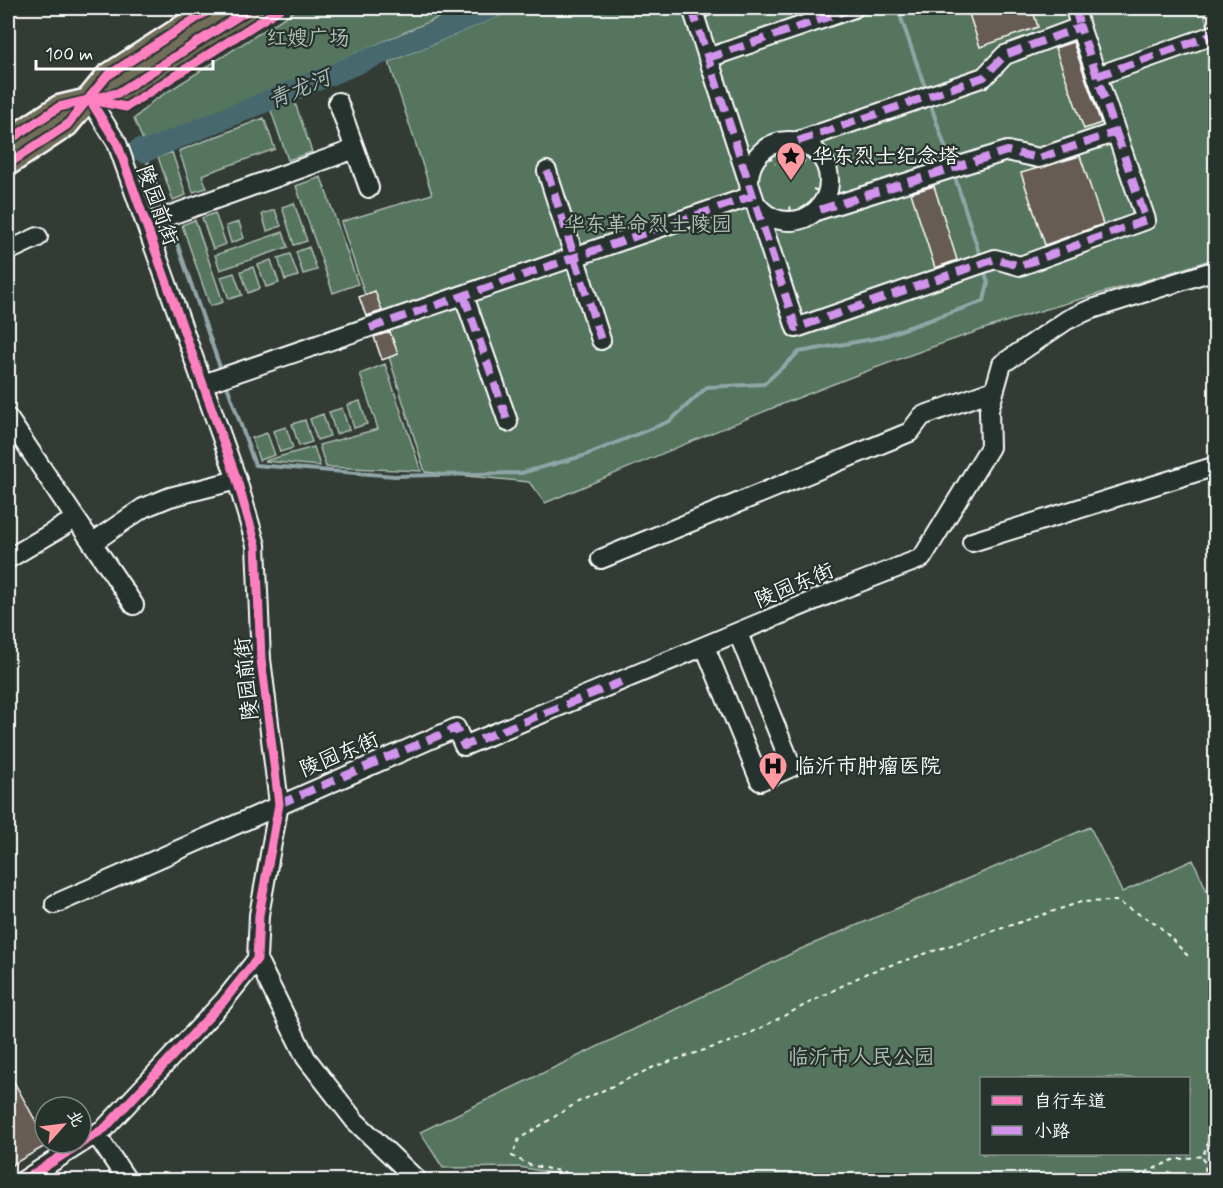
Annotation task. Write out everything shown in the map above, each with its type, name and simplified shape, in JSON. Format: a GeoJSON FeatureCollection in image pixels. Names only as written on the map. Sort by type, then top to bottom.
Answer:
{"type":"FeatureCollection","features":[{"type":"Feature","properties":{"kind":"main road"},"geometry":{"type":"LineString","coordinates":[[8,164],[68,125],[107,76],[212,8]]}},
{"type":"Feature","properties":{"kind":"main road"},"geometry":{"type":"LineString","coordinates":[[8,141],[59,107],[118,93],[251,8]]}},
{"type":"Feature","properties":{"kind":"street"},"geometry":{"type":"LineString","coordinates":[[692,8],[796,328],[995,259],[1020,266],[1146,220],[1075,8]]}},
{"type":"Feature","properties":{"kind":"street"},"geometry":{"type":"LineString","coordinates":[[708,58],[854,8]]}},
{"type":"Feature","properties":{"kind":"street"},"geometry":{"type":"LineString","coordinates":[[806,145],[984,77],[1005,55],[1080,27]]}},
{"type":"Feature","properties":{"kind":"street"},"geometry":{"type":"LineString","coordinates":[[1097,76],[1215,34]]}},
{"type":"Feature","properties":{"kind":"street","name":"陵园前街"},"geometry":{"type":"LineString","coordinates":[[90,100],[117,143],[146,224],[217,380],[237,480],[256,544],[261,659],[279,804],[259,915],[257,959]]}},
{"type":"Feature","properties":{"kind":"street"},"geometry":{"type":"LineString","coordinates":[[338,102],[369,188]]}},
{"type":"Feature","properties":{"kind":"street"},"geometry":{"type":"LineString","coordinates":[[816,211],[820,191],[830,177],[826,164],[806,145],[786,140],[764,150],[750,169],[749,182],[752,196],[767,214],[779,220],[791,214],[805,218],[816,211],[1008,151],[1039,158],[1116,132]]}},
{"type":"Feature","properties":{"kind":"street"},"geometry":{"type":"LineString","coordinates":[[146,224],[355,149]]}},
{"type":"Feature","properties":{"kind":"street"},"geometry":{"type":"LineString","coordinates":[[547,171],[601,340]]}},
{"type":"Feature","properties":{"kind":"street"},"geometry":{"type":"LineString","coordinates":[[217,380],[752,196]]}},
{"type":"Feature","properties":{"kind":"street"},"geometry":{"type":"LineString","coordinates":[[8,251],[38,237]]}},
{"type":"Feature","properties":{"kind":"street","name":"陵园东街"},"geometry":{"type":"LineString","coordinates":[[279,804],[456,728],[464,746],[922,558],[990,447],[989,410],[1002,364],[1067,320],[1089,310],[1215,270]]}},
{"type":"Feature","properties":{"kind":"street"},"geometry":{"type":"LineString","coordinates":[[464,296],[508,422]]}},
{"type":"Feature","properties":{"kind":"street"},"geometry":{"type":"LineString","coordinates":[[602,559],[910,432],[922,416],[994,390]]}},
{"type":"Feature","properties":{"kind":"street"},"geometry":{"type":"LineString","coordinates":[[8,418],[134,605]]}},
{"type":"Feature","properties":{"kind":"street"},"geometry":{"type":"LineString","coordinates":[[972,542],[1215,466]]}},
{"type":"Feature","properties":{"kind":"street"},"geometry":{"type":"LineString","coordinates":[[92,543],[143,508],[170,497],[237,480]]}},
{"type":"Feature","properties":{"kind":"street"},"geometry":{"type":"LineString","coordinates":[[8,559],[75,519]]}},
{"type":"Feature","properties":{"kind":"street"},"geometry":{"type":"LineString","coordinates":[[705,647],[760,781],[792,767],[738,633]]}},
{"type":"Feature","properties":{"kind":"street"},"geometry":{"type":"LineString","coordinates":[[56,904],[279,804]]}},
{"type":"Feature","properties":{"kind":"street"},"geometry":{"type":"LineString","coordinates":[[24,1180],[96,1134],[141,1091],[209,1017],[257,959],[306,1058],[355,1121],[417,1180]]}},
{"type":"Feature","properties":{"kind":"street"},"geometry":{"type":"LineString","coordinates":[[96,1134],[128,1180]]}},
{"type":"Feature","properties":{"kind":"path"},"geometry":{"type":"LineString","coordinates":[[802,164],[806,145]]}},
{"type":"Feature","properties":{"kind":"path"},"geometry":{"type":"LineString","coordinates":[[764,150],[776,164]]}},
{"type":"Feature","properties":{"kind":"path"},"geometry":{"type":"LineString","coordinates":[[602,1180],[530,1165],[512,1155],[519,1139],[578,1102],[657,1066],[741,1038],[867,973],[1081,902],[1116,901],[1157,924],[1189,957]]}},
{"type":"Feature","properties":{"kind":"path"},"geometry":{"type":"LineString","coordinates":[[1208,1180],[1203,1156],[1215,1118]]}},
{"type":"Feature","properties":{"kind":"path"},"geometry":{"type":"LineString","coordinates":[[1129,1180],[1173,1160],[1203,1156]]}},
{"type":"Feature","properties":{"kind":"green space","name":"红嫂广场"},"geometry":{"type":"Polygon","coordinates":[[[299,8],[461,8],[145,145],[134,119],[153,101],[299,8]]]}},
{"type":"Feature","properties":{"kind":"green space","name":"华东革命烈士陵园"},"geometry":{"type":"Polygon","coordinates":[[[518,8],[1207,8],[1205,17],[1216,49],[1215,258],[1011,320],[893,361],[660,454],[545,503],[529,482],[425,472],[389,357],[398,354],[375,292],[365,295],[341,222],[432,194],[389,62],[518,8]]]}},
{"type":"Feature","properties":{"kind":"green space"},"geometry":{"type":"Polygon","coordinates":[[[293,97],[312,152],[288,160],[269,105],[293,97]]]}},
{"type":"Feature","properties":{"kind":"green space"},"geometry":{"type":"Polygon","coordinates":[[[264,118],[275,149],[202,175],[207,188],[193,192],[179,151],[264,118]]]}},
{"type":"Feature","properties":{"kind":"green space"},"geometry":{"type":"Polygon","coordinates":[[[172,152],[186,195],[173,200],[158,157],[172,152]]]}},
{"type":"Feature","properties":{"kind":"green space"},"geometry":{"type":"Polygon","coordinates":[[[321,177],[358,284],[333,293],[296,186],[321,177]]]}},
{"type":"Feature","properties":{"kind":"green space"},"geometry":{"type":"Polygon","coordinates":[[[294,203],[307,241],[294,245],[282,207],[294,203]]]}},
{"type":"Feature","properties":{"kind":"green space"},"geometry":{"type":"Polygon","coordinates":[[[275,210],[281,226],[267,231],[262,214],[275,210]]]}},
{"type":"Feature","properties":{"kind":"green space"},"geometry":{"type":"Polygon","coordinates":[[[215,213],[226,244],[213,249],[202,218],[215,213]]]}},
{"type":"Feature","properties":{"kind":"green space"},"geometry":{"type":"Polygon","coordinates":[[[195,220],[223,302],[210,306],[182,225],[195,220]]]}},
{"type":"Feature","properties":{"kind":"green space"},"geometry":{"type":"Polygon","coordinates":[[[239,222],[244,238],[231,243],[226,226],[239,222]]]}},
{"type":"Feature","properties":{"kind":"green space"},"geometry":{"type":"Polygon","coordinates":[[[283,232],[288,247],[220,270],[215,255],[283,232]]]}},
{"type":"Feature","properties":{"kind":"green space"},"geometry":{"type":"Polygon","coordinates":[[[309,247],[317,270],[303,274],[296,252],[309,247]]]}},
{"type":"Feature","properties":{"kind":"green space"},"geometry":{"type":"Polygon","coordinates":[[[290,254],[298,276],[285,280],[278,258],[290,254]]]}},
{"type":"Feature","properties":{"kind":"green space"},"geometry":{"type":"Polygon","coordinates":[[[271,260],[279,283],[266,287],[258,265],[271,260]]]}},
{"type":"Feature","properties":{"kind":"green space"},"geometry":{"type":"Polygon","coordinates":[[[253,267],[260,288],[248,293],[241,271],[253,267]]]}},
{"type":"Feature","properties":{"kind":"green space"},"geometry":{"type":"Polygon","coordinates":[[[234,273],[242,295],[229,299],[221,277],[234,273]]]}},
{"type":"Feature","properties":{"kind":"green space"},"geometry":{"type":"Polygon","coordinates":[[[385,364],[421,471],[326,467],[319,445],[378,429],[360,374],[385,364]]]}},
{"type":"Feature","properties":{"kind":"green space"},"geometry":{"type":"Polygon","coordinates":[[[360,401],[367,424],[354,428],[347,405],[360,401]]]}},
{"type":"Feature","properties":{"kind":"green space"},"geometry":{"type":"Polygon","coordinates":[[[342,408],[349,430],[336,434],[329,412],[342,408]]]}},
{"type":"Feature","properties":{"kind":"green space"},"geometry":{"type":"Polygon","coordinates":[[[323,414],[330,436],[317,440],[310,419],[323,414]]]}},
{"type":"Feature","properties":{"kind":"green space"},"geometry":{"type":"Polygon","coordinates":[[[305,420],[312,442],[299,446],[292,424],[305,420]]]}},
{"type":"Feature","properties":{"kind":"green space"},"geometry":{"type":"Polygon","coordinates":[[[286,427],[293,448],[280,452],[273,431],[286,427]]]}},
{"type":"Feature","properties":{"kind":"green space"},"geometry":{"type":"Polygon","coordinates":[[[267,433],[275,455],[259,460],[252,438],[267,433]]]}},
{"type":"Feature","properties":{"kind":"green space"},"geometry":{"type":"Polygon","coordinates":[[[314,447],[320,466],[264,461],[314,447]]]}},
{"type":"Feature","properties":{"kind":"green space","name":"临沂市人民公园"},"geometry":{"type":"Polygon","coordinates":[[[1090,827],[1122,892],[1193,860],[1215,909],[1215,1180],[589,1180],[519,1167],[443,1168],[420,1132],[803,948],[1090,827]]]}},
{"type":"Feature","properties":{"kind":"building"},"geometry":{"type":"Polygon","coordinates":[[[704,8],[729,8],[707,17],[704,8]]]}},
{"type":"Feature","properties":{"kind":"building"},"geometry":{"type":"Polygon","coordinates":[[[967,8],[1032,8],[1038,27],[980,47],[967,8]]]}},
{"type":"Feature","properties":{"kind":"building"},"geometry":{"type":"Polygon","coordinates":[[[1073,42],[1101,123],[1084,129],[1055,48],[1073,42]]]}},
{"type":"Feature","properties":{"kind":"building"},"geometry":{"type":"Polygon","coordinates":[[[1080,156],[1103,224],[1045,245],[1021,173],[1080,156]]]}},
{"type":"Feature","properties":{"kind":"building"},"geometry":{"type":"Polygon","coordinates":[[[934,186],[957,260],[935,268],[911,193],[934,186]]]}},
{"type":"Feature","properties":{"kind":"building"},"geometry":{"type":"Polygon","coordinates":[[[375,291],[382,311],[366,316],[359,297],[375,291]]]}},
{"type":"Feature","properties":{"kind":"building"},"geometry":{"type":"Polygon","coordinates":[[[390,332],[398,354],[382,360],[374,337],[390,332]]]}},
{"type":"Feature","properties":{"kind":"building"},"geometry":{"type":"Polygon","coordinates":[[[8,1071],[33,1116],[33,1153],[8,1167],[8,1071]]]}},
{"type":"Feature","properties":{"kind":"waterway","name":"青龙河"},"geometry":{"type":"LineString","coordinates":[[139,149],[144,152],[492,8]]}},
{"type":"Feature","properties":{"kind":"waterway"},"geometry":{"type":"LineString","coordinates":[[894,8],[900,15],[926,90]]}},
{"type":"Feature","properties":{"kind":"waterway"},"geometry":{"type":"LineString","coordinates":[[929,100],[951,164]]}},
{"type":"Feature","properties":{"kind":"waterway"},"geometry":{"type":"LineString","coordinates":[[144,152],[164,207]]}},
{"type":"Feature","properties":{"kind":"waterway"},"geometry":{"type":"LineString","coordinates":[[954,174],[981,259]]}},
{"type":"Feature","properties":{"kind":"waterway"},"geometry":{"type":"LineString","coordinates":[[171,226],[222,373]]}},
{"type":"Feature","properties":{"kind":"waterway"},"geometry":{"type":"LineString","coordinates":[[226,383],[255,465],[395,476],[521,473],[583,456],[670,421],[707,387],[764,384],[799,352],[878,338],[984,301],[988,283],[984,269]]}},
{"type":"Feature","properties":{"kind":"marked path"},"geometry":{"type":"LineString","coordinates":[[708,58],[854,8]]}},
{"type":"Feature","properties":{"kind":"marked path"},"geometry":{"type":"LineString","coordinates":[[1075,8],[1080,27]]}},
{"type":"Feature","properties":{"kind":"marked path"},"geometry":{"type":"LineString","coordinates":[[692,9],[796,328],[995,259],[1020,266],[1146,220],[1116,132]]}},
{"type":"Feature","properties":{"kind":"marked path"},"geometry":{"type":"LineString","coordinates":[[798,141],[984,77],[1005,55],[1080,27],[1116,132],[1039,158],[1007,151],[816,211]]}},
{"type":"Feature","properties":{"kind":"marked path"},"geometry":{"type":"LineString","coordinates":[[1097,76],[1216,34]]}},
{"type":"Feature","properties":{"kind":"marked path"},"geometry":{"type":"LineString","coordinates":[[547,171],[601,340]]}},
{"type":"Feature","properties":{"kind":"marked path"},"geometry":{"type":"LineString","coordinates":[[370,328],[752,196]]}},
{"type":"Feature","properties":{"kind":"marked path"},"geometry":{"type":"LineString","coordinates":[[464,296],[508,422]]}},
{"type":"Feature","properties":{"kind":"marked path"},"geometry":{"type":"LineString","coordinates":[[279,804],[456,728],[464,746],[621,682]]}},
{"type":"Feature","properties":{"kind":"cycle path"},"geometry":{"type":"LineString","coordinates":[[8,164],[67,125],[107,76],[212,8]]}},
{"type":"Feature","properties":{"kind":"cycle path"},"geometry":{"type":"LineString","coordinates":[[8,141],[59,107],[118,93],[251,8]]}},
{"type":"Feature","properties":{"kind":"cycle path"},"geometry":{"type":"LineString","coordinates":[[96,101],[126,107],[281,8]]}},
{"type":"Feature","properties":{"kind":"cycle path"},"geometry":{"type":"LineString","coordinates":[[24,1180],[105,1128],[223,1002],[257,959],[259,915],[279,804],[261,659],[256,545],[237,480],[117,143],[90,100]]}},
{"type":"Feature","properties":{"kind":"place","name":"华东烈士纪念塔"},"geometry":{"type":"Point","coordinates":[791,182]}},
{"type":"Feature","properties":{"kind":"place","name":"临沂市肿瘤医院"},"geometry":{"type":"Point","coordinates":[773,792]}}]}
